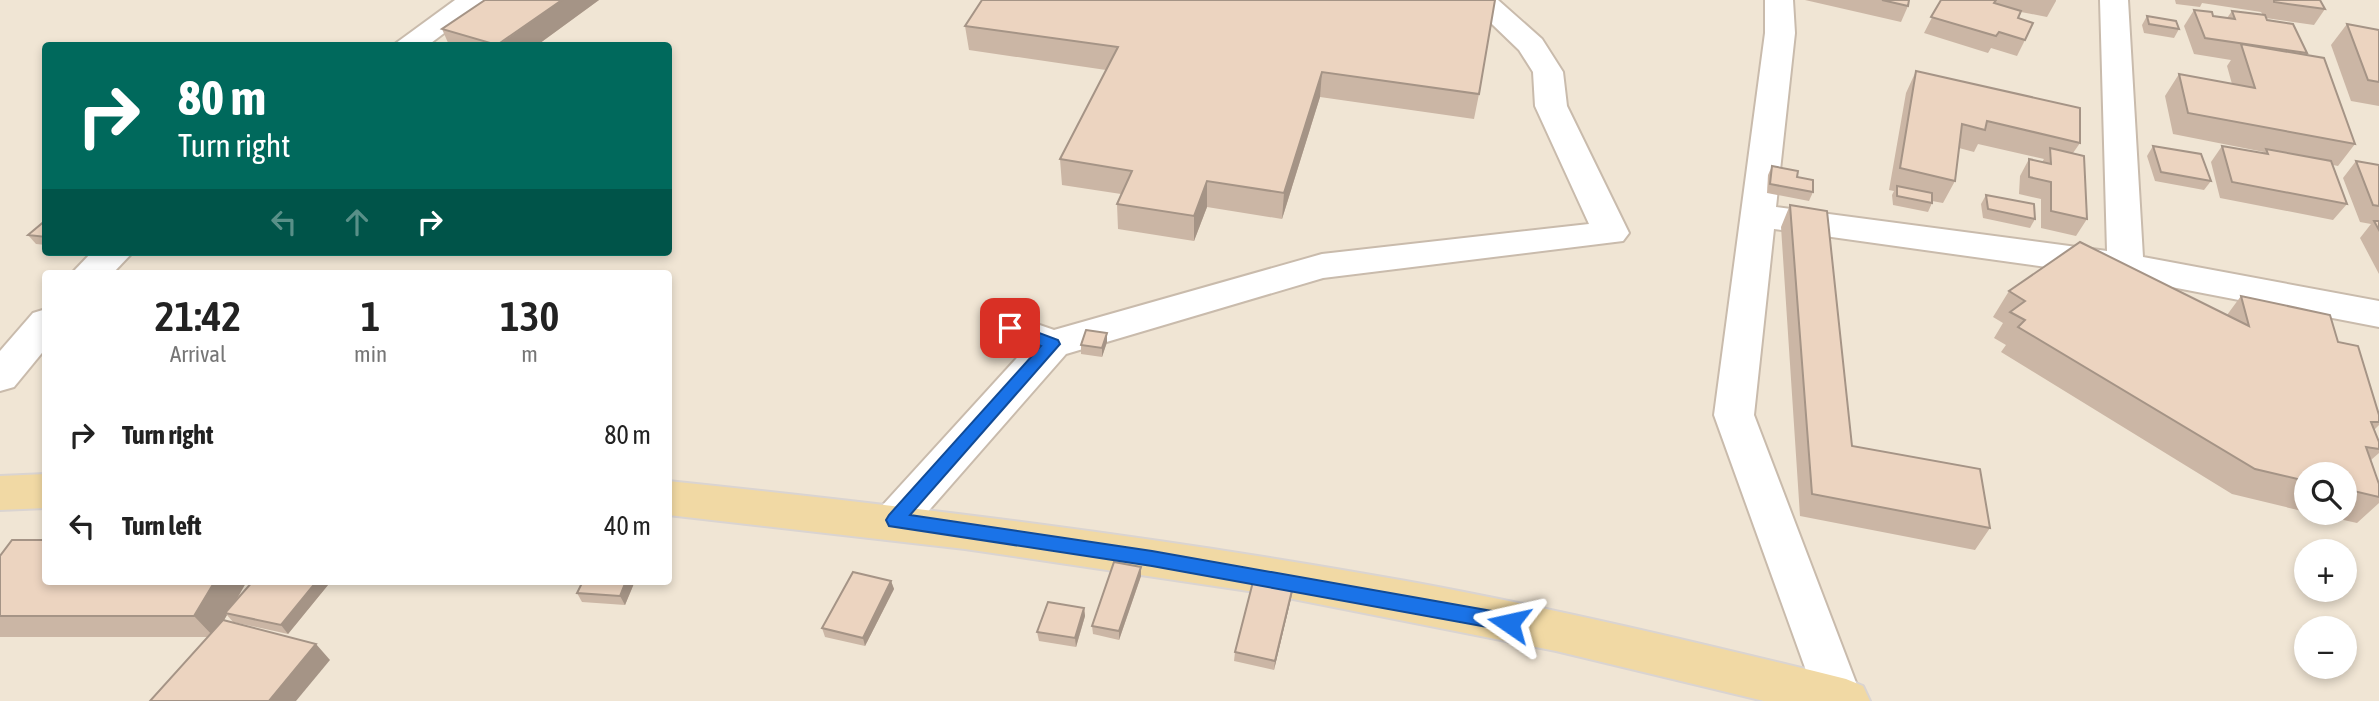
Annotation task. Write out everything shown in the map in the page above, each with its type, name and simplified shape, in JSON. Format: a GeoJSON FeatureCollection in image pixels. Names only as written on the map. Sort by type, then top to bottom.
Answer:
{"type":"FeatureCollection","features":[{"type":"Feature","properties":{"kind":"main road"},"geometry":{"type":"LineString","coordinates":[[0,493],[42,491]]}},
{"type":"Feature","properties":{"kind":"main road"},"geometry":{"type":"LineString","coordinates":[[672,498],[895,520],[1348,592],[1563,633],[1843,700]]}},
{"type":"Feature","properties":{"kind":"street"},"geometry":{"type":"LineString","coordinates":[[413,42],[474,0]]}},
{"type":"Feature","properties":{"kind":"street"},"geometry":{"type":"LineString","coordinates":[[895,520],[1052,344],[1322,266],[1611,233],[1551,106],[1548,72],[1531,45],[1481,0]]}},
{"type":"Feature","properties":{"kind":"street"},"geometry":{"type":"LineString","coordinates":[[1779,0],[1780,33],[1734,415],[1843,700]]}},
{"type":"Feature","properties":{"kind":"street"},"geometry":{"type":"LineString","coordinates":[[2114,0],[2125,265]]}},
{"type":"Feature","properties":{"kind":"street"},"geometry":{"type":"LineString","coordinates":[[1758,215],[2125,265],[2379,314]]}},
{"type":"Feature","properties":{"kind":"street"},"geometry":{"type":"LineString","coordinates":[[94,270],[110,256]]}},
{"type":"Feature","properties":{"kind":"street"},"geometry":{"type":"LineString","coordinates":[[0,377],[42,327]]}},
{"type":"Feature","properties":{"kind":"street"},"geometry":{"type":"LineString","coordinates":[[1010,328],[1052,344]]}},
{"type":"Feature","properties":{"kind":"shaded area"},"geometry":{"type":"Polygon","coordinates":[[[0,0],[2379,0],[2379,701],[0,701],[0,0]]]}},
{"type":"Feature","properties":{"kind":"building"},"geometry":{"type":"Polygon","coordinates":[[[485,0],[562,0],[501,42],[487,42],[442,29],[485,0]]]}},
{"type":"Feature","properties":{"kind":"building"},"geometry":{"type":"Polygon","coordinates":[[[982,0],[1495,0],[1479,94],[1322,72],[1284,193],[1207,181],[1194,216],[1117,204],[1132,171],[1060,159],[1118,47],[965,26],[982,0]]]}},
{"type":"Feature","properties":{"kind":"building"},"geometry":{"type":"Polygon","coordinates":[[[1882,0],[1909,0],[1908,6],[1882,0]]]}},
{"type":"Feature","properties":{"kind":"building"},"geometry":{"type":"Polygon","coordinates":[[[1941,0],[1996,0],[1994,3],[2021,11],[2018,18],[2033,23],[2025,40],[1999,32],[1996,36],[1931,17],[1941,0]]]}},
{"type":"Feature","properties":{"kind":"building"},"geometry":{"type":"Polygon","coordinates":[[[2320,0],[2325,9],[2274,2],[2320,0]]]}},
{"type":"Feature","properties":{"kind":"building"},"geometry":{"type":"Polygon","coordinates":[[[2194,10],[2235,19],[2232,11],[2265,15],[2267,20],[2293,24],[2307,53],[2205,38],[2194,10]]]}},
{"type":"Feature","properties":{"kind":"building"},"geometry":{"type":"Polygon","coordinates":[[[2147,16],[2176,21],[2179,29],[2149,24],[2147,16]]]}},
{"type":"Feature","properties":{"kind":"building"},"geometry":{"type":"Polygon","coordinates":[[[2347,24],[2379,30],[2379,82],[2368,80],[2347,24]]]}},
{"type":"Feature","properties":{"kind":"building"},"geometry":{"type":"Polygon","coordinates":[[[2241,44],[2324,58],[2355,144],[2188,113],[2179,74],[2255,88],[2241,44]]]}},
{"type":"Feature","properties":{"kind":"building"},"geometry":{"type":"Polygon","coordinates":[[[1916,71],[2080,108],[2080,143],[1987,121],[1985,130],[1962,124],[1955,181],[1900,168],[1916,71]]]}},
{"type":"Feature","properties":{"kind":"building"},"geometry":{"type":"Polygon","coordinates":[[[2153,146],[2201,154],[2211,181],[2161,172],[2153,146]]]}},
{"type":"Feature","properties":{"kind":"building"},"geometry":{"type":"Polygon","coordinates":[[[2222,146],[2268,154],[2266,149],[2331,161],[2347,204],[2232,182],[2222,146]]]}},
{"type":"Feature","properties":{"kind":"building"},"geometry":{"type":"Polygon","coordinates":[[[2050,148],[2084,156],[2087,219],[2051,211],[2051,182],[2029,177],[2029,159],[2051,164],[2050,148]]]}},
{"type":"Feature","properties":{"kind":"building"},"geometry":{"type":"Polygon","coordinates":[[[2356,161],[2379,165],[2379,206],[2373,205],[2356,161]]]}},
{"type":"Feature","properties":{"kind":"building"},"geometry":{"type":"Polygon","coordinates":[[[1772,166],[1798,171],[1797,177],[1813,180],[1813,192],[1770,184],[1772,166]]]}},
{"type":"Feature","properties":{"kind":"building"},"geometry":{"type":"Polygon","coordinates":[[[1897,186],[1932,193],[1932,203],[1897,196],[1897,186]]]}},
{"type":"Feature","properties":{"kind":"building"},"geometry":{"type":"Polygon","coordinates":[[[1986,195],[2034,204],[2035,219],[1988,209],[1986,195]]]}},
{"type":"Feature","properties":{"kind":"building"},"geometry":{"type":"Polygon","coordinates":[[[1790,205],[1827,211],[1852,446],[1980,469],[1990,528],[1812,494],[1790,205]]]}},
{"type":"Feature","properties":{"kind":"building"},"geometry":{"type":"Polygon","coordinates":[[[42,223],[42,237],[28,235],[42,223]]]}},
{"type":"Feature","properties":{"kind":"building"},"geometry":{"type":"Polygon","coordinates":[[[2080,242],[2249,326],[2241,296],[2330,315],[2338,342],[2358,346],[2379,415],[2379,422],[2371,422],[2379,449],[2366,447],[2379,484],[2379,497],[2357,492],[2357,462],[2294,462],[2294,478],[2255,469],[2018,327],[2025,320],[2010,312],[2025,301],[2009,291],[2080,242]]]}},
{"type":"Feature","properties":{"kind":"building"},"geometry":{"type":"Polygon","coordinates":[[[1086,330],[1107,333],[1102,348],[1081,345],[1086,330]]]}},
{"type":"Feature","properties":{"kind":"building"},"geometry":{"type":"Polygon","coordinates":[[[12,540],[42,540],[42,585],[213,585],[194,616],[0,616],[0,556],[12,540]]]}},
{"type":"Feature","properties":{"kind":"building"},"geometry":{"type":"Polygon","coordinates":[[[1114,562],[1141,567],[1119,631],[1092,626],[1114,562]]]}},
{"type":"Feature","properties":{"kind":"building"},"geometry":{"type":"Polygon","coordinates":[[[853,572],[891,581],[863,638],[822,628],[853,572]]]}},
{"type":"Feature","properties":{"kind":"building"},"geometry":{"type":"Polygon","coordinates":[[[1255,574],[1294,582],[1275,661],[1235,652],[1255,574]]]}},
{"type":"Feature","properties":{"kind":"building"},"geometry":{"type":"Polygon","coordinates":[[[250,585],[314,585],[281,625],[225,613],[250,585]]]}},
{"type":"Feature","properties":{"kind":"building"},"geometry":{"type":"Polygon","coordinates":[[[581,585],[624,585],[620,596],[577,593],[581,585]]]}},
{"type":"Feature","properties":{"kind":"building"},"geometry":{"type":"Polygon","coordinates":[[[1048,602],[1084,608],[1075,638],[1037,632],[1048,602]]]}},
{"type":"Feature","properties":{"kind":"building"},"geometry":{"type":"Polygon","coordinates":[[[223,620],[316,644],[269,701],[150,701],[223,620]]]}},
{"type":"Feature","properties":{"kind":"route"},"geometry":{"type":"LineString","coordinates":[[1010,328],[1052,344],[895,520],[1152,559],[1348,592],[1509,623]]}}]}
